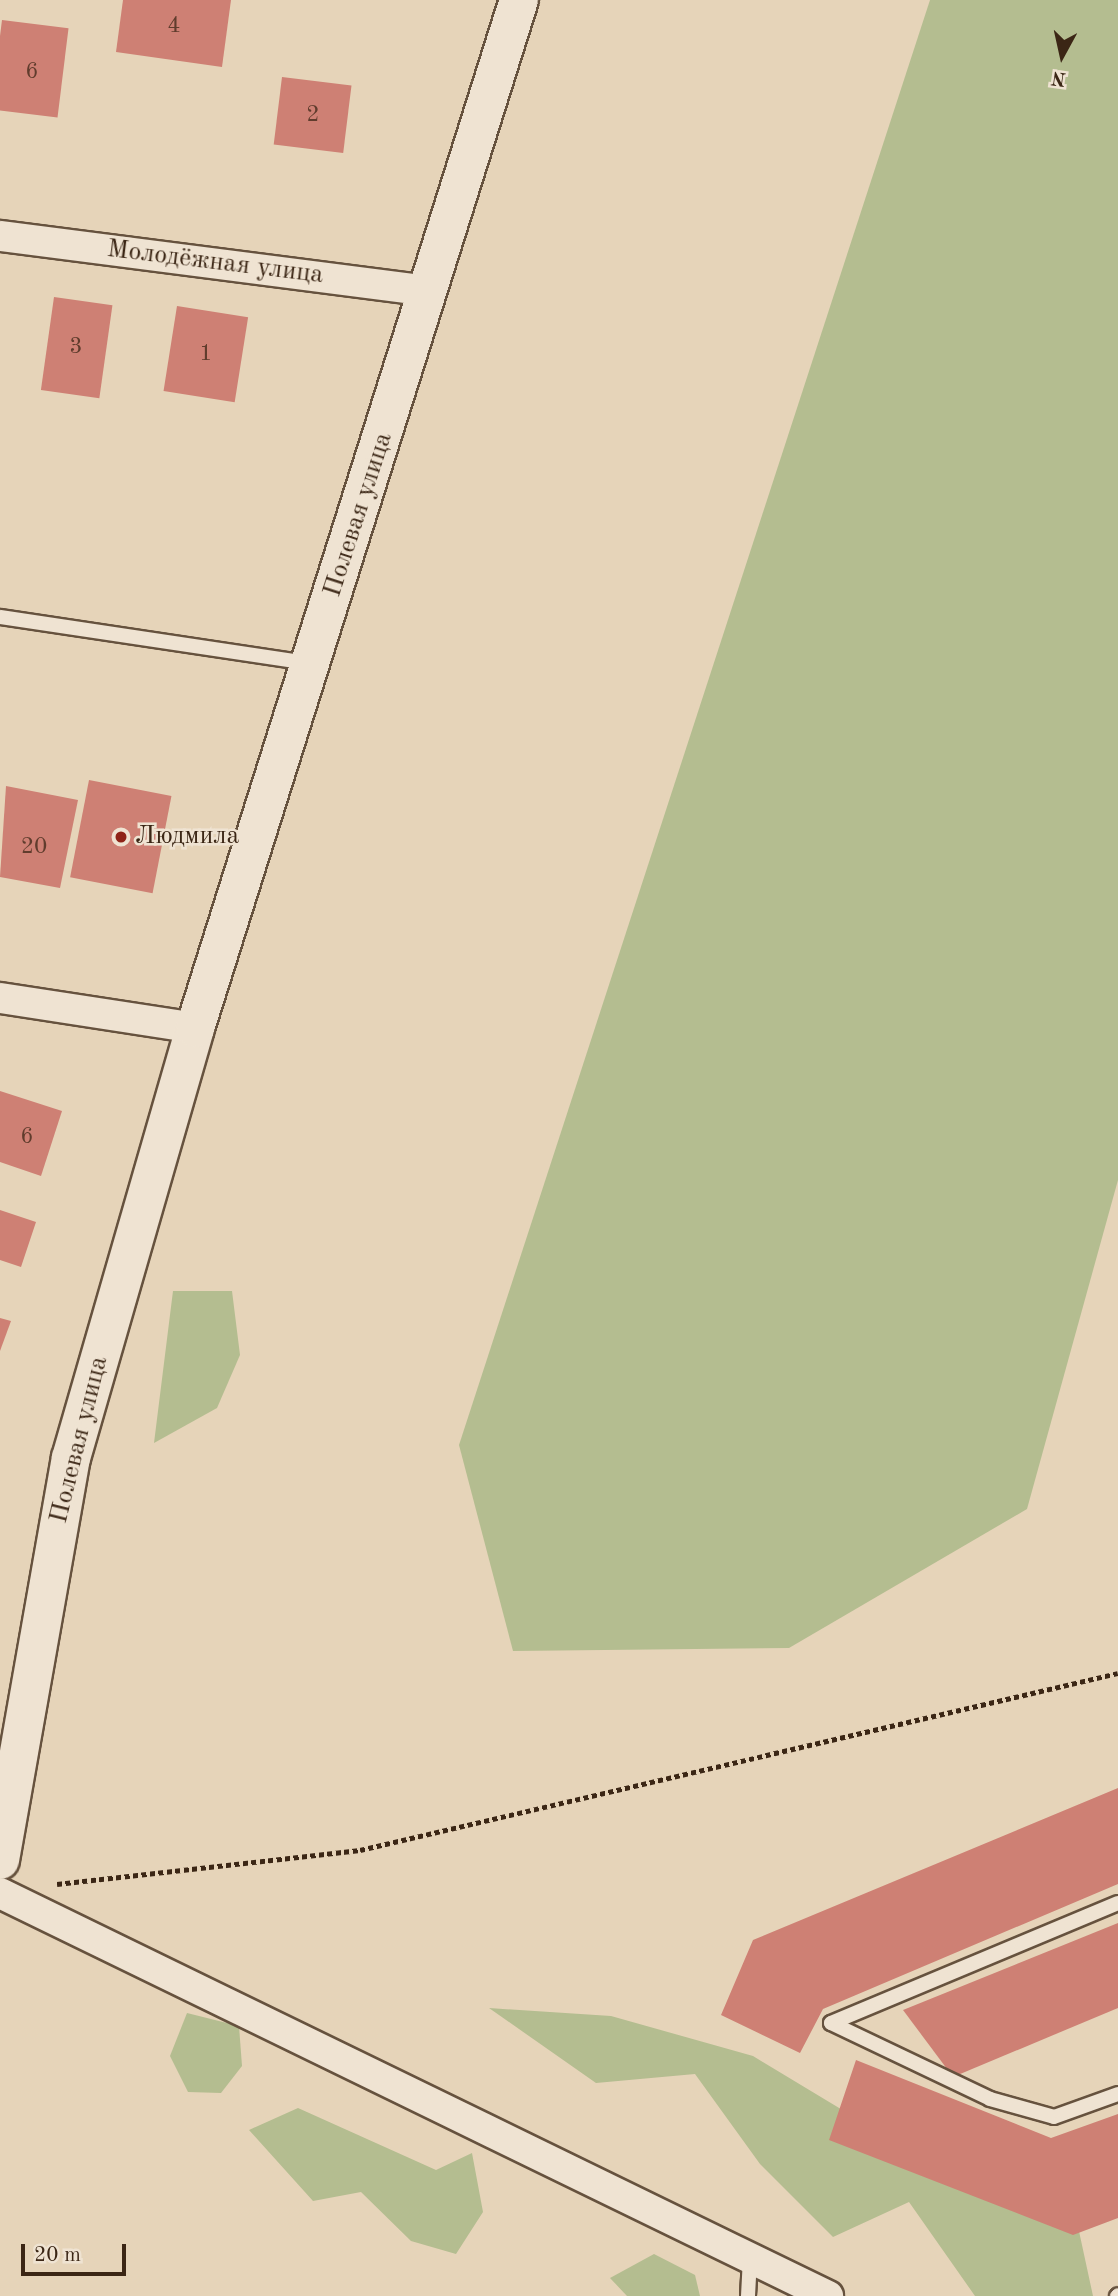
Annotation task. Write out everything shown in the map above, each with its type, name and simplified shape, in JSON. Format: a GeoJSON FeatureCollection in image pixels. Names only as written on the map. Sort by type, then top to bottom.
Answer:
{"type":"FeatureCollection","features":[{"type":"Feature","properties":{"kind":"street","name":"Полевая улица"},"geometry":{"type":"LineString","coordinates":[[0,1860],[71,1458],[195,1028],[430,291],[519,0]]}},
{"type":"Feature","properties":{"kind":"street","name":"Молодёжная улица"},"geometry":{"type":"LineString","coordinates":[[0,236],[430,291]]}},
{"type":"Feature","properties":{"kind":"street"},"geometry":{"type":"LineString","coordinates":[[0,998],[195,1028]]}},
{"type":"Feature","properties":{"kind":"street"},"geometry":{"type":"LineString","coordinates":[[0,1893],[828,2296]]}},
{"type":"Feature","properties":{"kind":"lane"},"geometry":{"type":"LineString","coordinates":[[0,617],[311,664]]}},
{"type":"Feature","properties":{"kind":"lane"},"geometry":{"type":"LineString","coordinates":[[1118,1903],[831,2023],[990,2099],[1054,2117],[1118,2094]]}},
{"type":"Feature","properties":{"kind":"lane"},"geometry":{"type":"LineString","coordinates":[[748,2296],[750,2257]]}},
{"type":"Feature","properties":{"kind":"path"},"geometry":{"type":"LineString","coordinates":[[41,1885],[360,1850],[1118,1673]]}},
{"type":"Feature","properties":{"kind":"green space"},"geometry":{"type":"Polygon","coordinates":[[[930,0],[1118,0],[1118,1180],[1027,1509],[789,1648],[513,1651],[459,1445],[930,0]]]}},
{"type":"Feature","properties":{"kind":"green space"},"geometry":{"type":"Polygon","coordinates":[[[173,1291],[232,1291],[240,1355],[217,1408],[154,1443],[173,1291]]]}},
{"type":"Feature","properties":{"kind":"green space"},"geometry":{"type":"Polygon","coordinates":[[[489,2008],[611,2016],[753,2056],[869,2126],[1074,2208],[1093,2296],[975,2296],[909,2202],[833,2237],[760,2164],[695,2074],[596,2083],[489,2008]]]}},
{"type":"Feature","properties":{"kind":"green space"},"geometry":{"type":"Polygon","coordinates":[[[187,2013],[239,2026],[242,2066],[221,2093],[188,2092],[170,2056],[187,2013]]]}},
{"type":"Feature","properties":{"kind":"green space"},"geometry":{"type":"Polygon","coordinates":[[[298,2108],[436,2170],[472,2153],[483,2212],[456,2254],[411,2241],[361,2192],[313,2201],[249,2130],[298,2108]]]}},
{"type":"Feature","properties":{"kind":"green space"},"geometry":{"type":"Polygon","coordinates":[[[654,2254],[695,2275],[700,2296],[627,2296],[610,2278],[654,2254]]]}},
{"type":"Feature","properties":{"kind":"building"},"geometry":{"type":"Polygon","coordinates":[[[123,0],[231,0],[222,67],[116,52],[123,0]]]}},
{"type":"Feature","properties":{"kind":"building"},"geometry":{"type":"Polygon","coordinates":[[[2,20],[69,28],[58,117],[0,110],[2,20]]]}},
{"type":"Feature","properties":{"kind":"building"},"geometry":{"type":"Polygon","coordinates":[[[282,77],[351,86],[343,153],[274,144],[282,77]]]}},
{"type":"Feature","properties":{"kind":"building"},"geometry":{"type":"Polygon","coordinates":[[[54,297],[112,305],[99,398],[41,390],[54,297]]]}},
{"type":"Feature","properties":{"kind":"building"},"geometry":{"type":"Polygon","coordinates":[[[177,306],[248,317],[235,402],[164,391],[177,306]]]}},
{"type":"Feature","properties":{"kind":"building","name":"Людмила"},"geometry":{"type":"Polygon","coordinates":[[[89,780],[171,796],[153,893],[70,877],[89,780]]]}},
{"type":"Feature","properties":{"kind":"building"},"geometry":{"type":"Polygon","coordinates":[[[6,786],[78,800],[60,888],[0,877],[6,786]]]}},
{"type":"Feature","properties":{"kind":"building"},"geometry":{"type":"Polygon","coordinates":[[[0,1091],[62,1111],[41,1176],[0,1162],[0,1091]]]}},
{"type":"Feature","properties":{"kind":"building"},"geometry":{"type":"Polygon","coordinates":[[[0,1210],[36,1222],[21,1267],[0,1260],[0,1210]]]}},
{"type":"Feature","properties":{"kind":"building"},"geometry":{"type":"Polygon","coordinates":[[[0,1318],[11,1321],[0,1351],[0,1318]]]}},
{"type":"Feature","properties":{"kind":"building"},"geometry":{"type":"Polygon","coordinates":[[[1118,1788],[1118,1884],[823,2009],[800,2053],[721,2015],[753,1940],[1118,1788]]]}},
{"type":"Feature","properties":{"kind":"building"},"geometry":{"type":"Polygon","coordinates":[[[1118,1923],[1118,2008],[953,2077],[903,2010],[1118,1923]]]}},
{"type":"Feature","properties":{"kind":"building"},"geometry":{"type":"Polygon","coordinates":[[[856,2060],[1051,2138],[1118,2114],[1118,2218],[1073,2235],[829,2140],[856,2060]]]}},
{"type":"Feature","properties":{"kind":"place","name":"Людмила"},"geometry":{"type":"Point","coordinates":[121,837]}}]}
